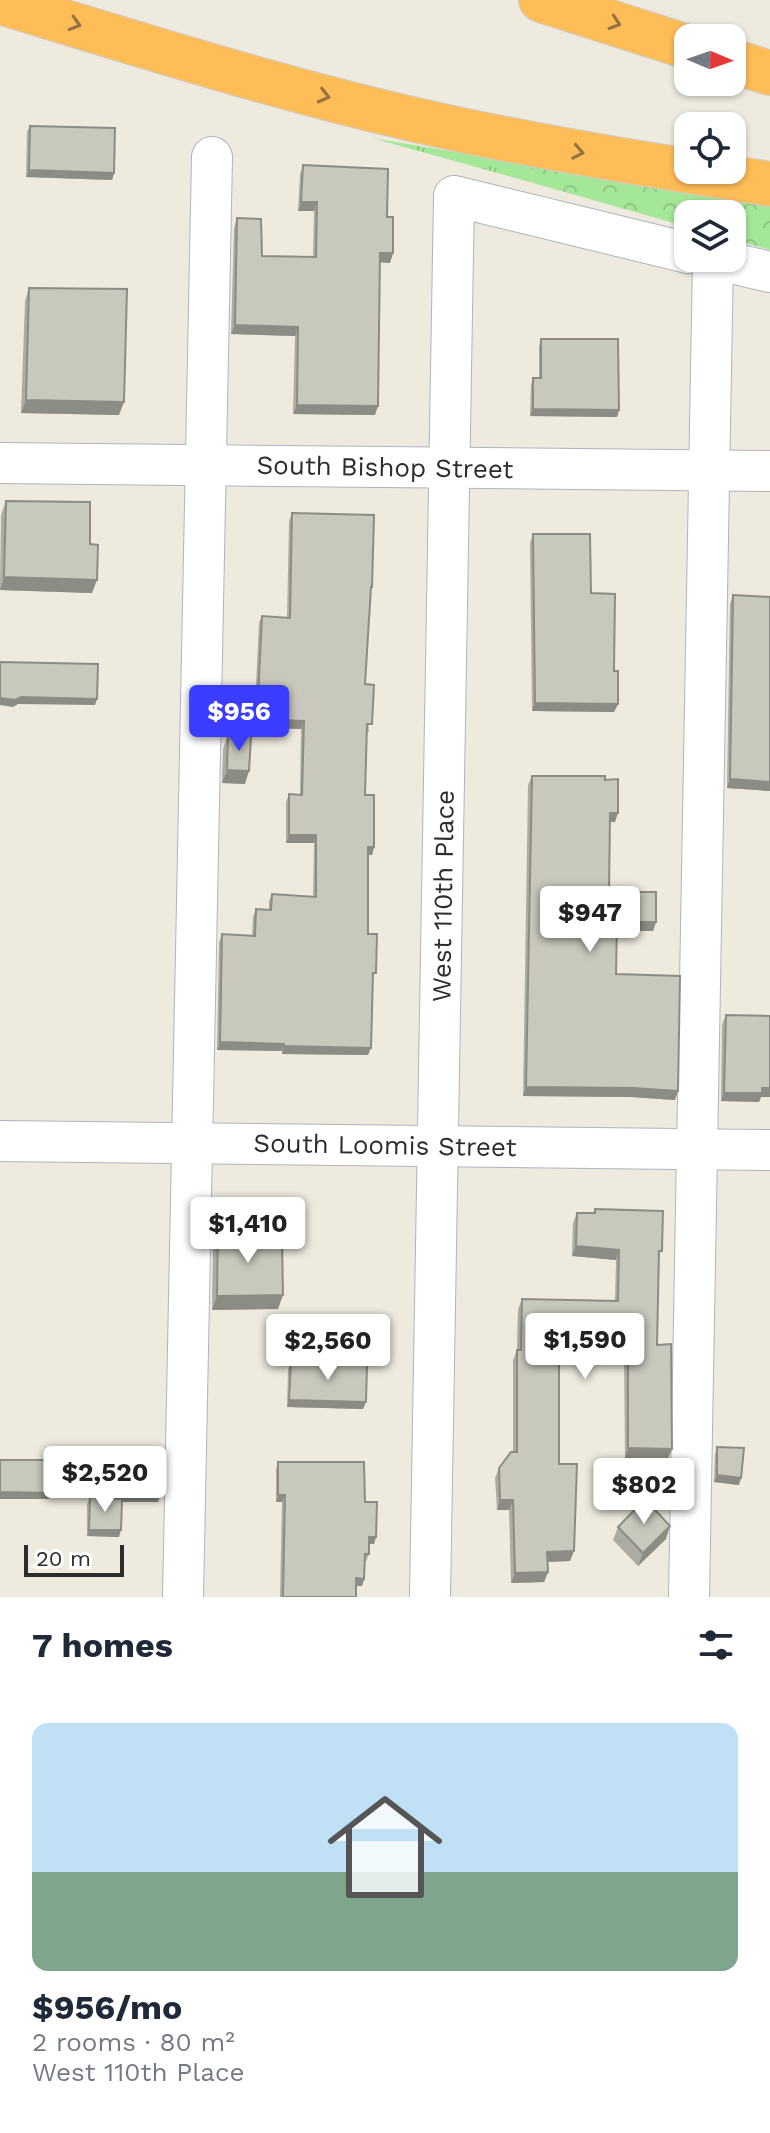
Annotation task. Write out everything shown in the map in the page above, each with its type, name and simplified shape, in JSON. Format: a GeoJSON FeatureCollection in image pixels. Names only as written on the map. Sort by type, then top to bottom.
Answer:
{"type":"FeatureCollection","features":[{"type":"Feature","properties":{"kind":"highway"},"geometry":{"type":"LineString","coordinates":[[541,0],[674,43]]}},
{"type":"Feature","properties":{"kind":"highway"},"geometry":{"type":"LineString","coordinates":[[0,2],[266,82],[452,127],[770,184]]}},
{"type":"Feature","properties":{"kind":"highway"},"geometry":{"type":"LineString","coordinates":[[746,65],[770,73]]}},
{"type":"Feature","properties":{"kind":"street"},"geometry":{"type":"LineString","coordinates":[[183,1597],[212,157]]}},
{"type":"Feature","properties":{"kind":"street","name":"West 110th Place"},"geometry":{"type":"LineString","coordinates":[[430,1597],[454,196],[674,250]]}},
{"type":"Feature","properties":{"kind":"street"},"geometry":{"type":"LineString","coordinates":[[746,266],[770,272]]}},
{"type":"Feature","properties":{"kind":"street"},"geometry":{"type":"LineString","coordinates":[[689,1597],[711,272]]}},
{"type":"Feature","properties":{"kind":"street","name":"South Bishop Street"},"geometry":{"type":"LineString","coordinates":[[0,463],[770,471]]}},
{"type":"Feature","properties":{"kind":"street","name":"South Loomis Street"},"geometry":{"type":"LineString","coordinates":[[0,1141],[770,1150]]}},
{"type":"Feature","properties":{"kind":"green space"},"geometry":{"type":"Polygon","coordinates":[[[372,138],[532,165],[533,183],[372,138]]]}},
{"type":"Feature","properties":{"kind":"green space"},"geometry":{"type":"Polygon","coordinates":[[[532,165],[740,200],[674,200],[674,223],[533,183],[532,165]]]}},
{"type":"Feature","properties":{"kind":"green space"},"geometry":{"type":"Polygon","coordinates":[[[746,201],[770,205],[770,250],[746,243],[746,201]]]}},
{"type":"Feature","properties":{"kind":"building"},"geometry":{"type":"Polygon","coordinates":[[[30,126],[115,128],[114,173],[29,170],[30,126]]]}},
{"type":"Feature","properties":{"kind":"building"},"geometry":{"type":"Polygon","coordinates":[[[303,165],[388,169],[387,217],[393,217],[393,253],[380,253],[378,406],[297,405],[298,327],[235,325],[237,218],[261,219],[262,256],[316,257],[317,202],[301,202],[303,165]]]}},
{"type":"Feature","properties":{"kind":"building"},"geometry":{"type":"Polygon","coordinates":[[[29,288],[127,289],[124,402],[26,400],[29,288]]]}},
{"type":"Feature","properties":{"kind":"building"},"geometry":{"type":"Polygon","coordinates":[[[541,339],[618,339],[619,410],[533,409],[533,378],[541,378],[541,339]]]}},
{"type":"Feature","properties":{"kind":"building"},"geometry":{"type":"Polygon","coordinates":[[[6,501],[90,502],[90,544],[98,545],[97,580],[4,577],[6,501]]]}},
{"type":"Feature","properties":{"kind":"building"},"geometry":{"type":"Polygon","coordinates":[[[292,513],[374,515],[365,684],[374,685],[372,724],[367,724],[365,795],[374,795],[374,847],[368,847],[368,934],[377,934],[371,1048],[220,1042],[222,934],[255,936],[256,909],[271,910],[272,894],[316,897],[316,835],[289,835],[289,794],[302,795],[304,721],[257,719],[262,616],[290,618],[292,513]]]}},
{"type":"Feature","properties":{"kind":"building"},"geometry":{"type":"Polygon","coordinates":[[[533,534],[590,534],[591,593],[615,594],[614,671],[618,671],[618,704],[535,703],[533,534]]]}},
{"type":"Feature","properties":{"kind":"building"},"geometry":{"type":"Polygon","coordinates":[[[733,595],[770,597],[770,782],[730,779],[733,595]]]}},
{"type":"Feature","properties":{"kind":"building"},"geometry":{"type":"Polygon","coordinates":[[[0,662],[98,664],[97,699],[0,698],[0,662]]]}},
{"type":"Feature","properties":{"kind":"building"},"geometry":{"type":"Polygon","coordinates":[[[228,735],[251,736],[249,771],[227,770],[228,735]]]}},
{"type":"Feature","properties":{"kind":"building"},"geometry":{"type":"Polygon","coordinates":[[[532,776],[605,776],[605,780],[618,779],[618,813],[610,813],[609,892],[656,892],[656,922],[617,922],[616,974],[680,976],[678,1091],[526,1087],[532,776]]]}},
{"type":"Feature","properties":{"kind":"building"},"geometry":{"type":"Polygon","coordinates":[[[726,1015],[770,1016],[770,1088],[762,1088],[762,1093],[724,1093],[726,1015]]]}},
{"type":"Feature","properties":{"kind":"building"},"geometry":{"type":"Polygon","coordinates":[[[595,1209],[663,1211],[657,1345],[671,1344],[672,1449],[628,1448],[628,1340],[559,1338],[559,1464],[577,1464],[574,1551],[547,1552],[548,1572],[515,1573],[513,1500],[500,1500],[499,1468],[511,1452],[517,1452],[517,1350],[521,1350],[522,1299],[618,1301],[619,1250],[576,1246],[577,1213],[595,1213],[595,1209]]]}},
{"type":"Feature","properties":{"kind":"building"},"geometry":{"type":"Polygon","coordinates":[[[218,1224],[240,1224],[240,1241],[282,1240],[283,1295],[217,1296],[218,1224]]]}},
{"type":"Feature","properties":{"kind":"building"},"geometry":{"type":"Polygon","coordinates":[[[291,1362],[367,1365],[366,1402],[289,1400],[291,1362]]]}},
{"type":"Feature","properties":{"kind":"building"},"geometry":{"type":"Polygon","coordinates":[[[717,1447],[744,1448],[741,1478],[717,1475],[717,1447]]]}},
{"type":"Feature","properties":{"kind":"building"},"geometry":{"type":"Polygon","coordinates":[[[121,1457],[164,1458],[163,1489],[120,1489],[121,1457]]]}},
{"type":"Feature","properties":{"kind":"building"},"geometry":{"type":"Polygon","coordinates":[[[0,1460],[53,1460],[52,1493],[0,1492],[0,1460]]]}},
{"type":"Feature","properties":{"kind":"building"},"geometry":{"type":"Polygon","coordinates":[[[278,1462],[364,1462],[365,1502],[377,1502],[376,1537],[369,1537],[364,1579],[356,1578],[356,1597],[283,1597],[285,1495],[278,1495],[278,1462]]]}},
{"type":"Feature","properties":{"kind":"building"},"geometry":{"type":"Polygon","coordinates":[[[90,1497],[122,1499],[121,1530],[89,1530],[90,1497]]]}},
{"type":"Feature","properties":{"kind":"building"},"geometry":{"type":"Polygon","coordinates":[[[645,1499],[670,1526],[643,1553],[618,1527],[645,1499]]]}}]}
